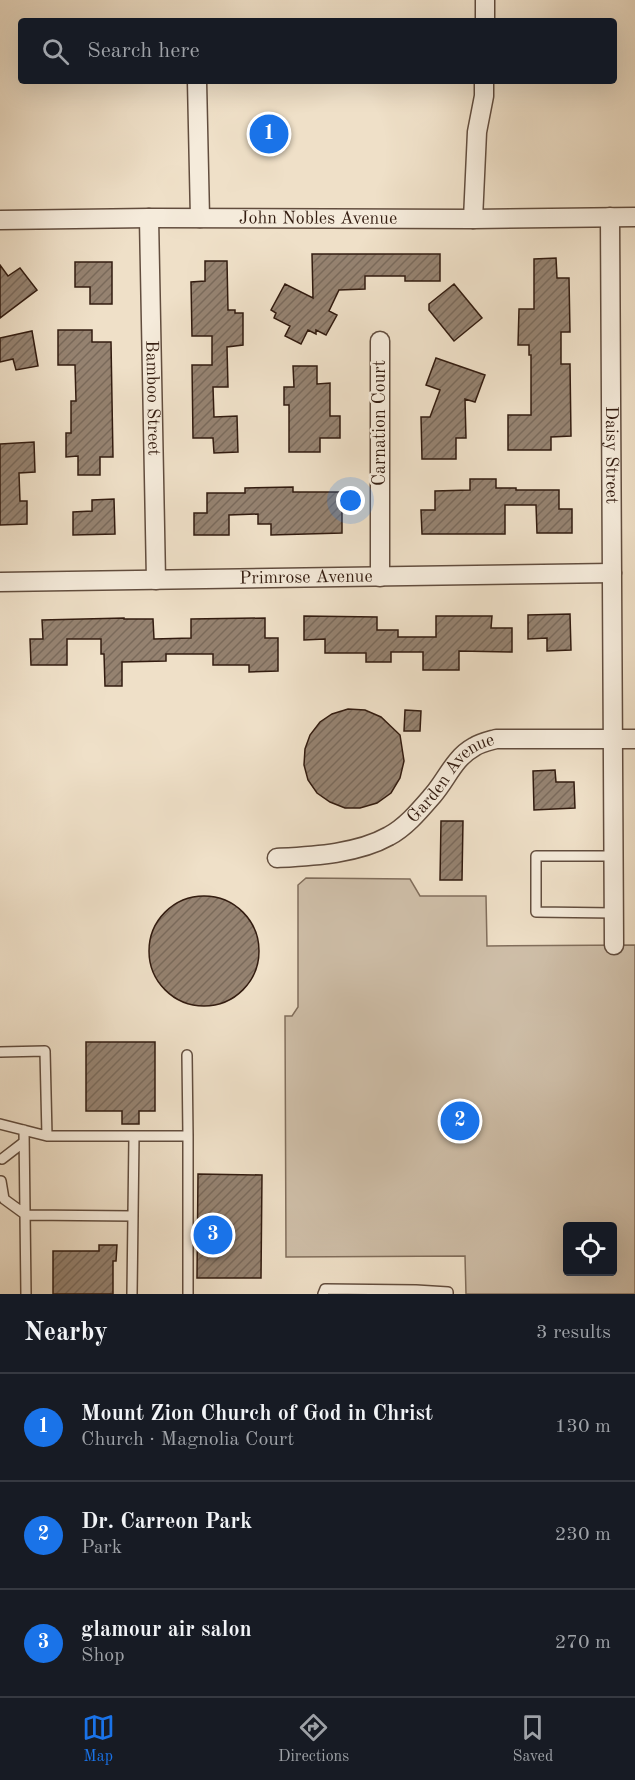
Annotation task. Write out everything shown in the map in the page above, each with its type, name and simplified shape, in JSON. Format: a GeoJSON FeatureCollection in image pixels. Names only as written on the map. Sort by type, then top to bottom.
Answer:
{"type":"FeatureCollection","features":[{"type":"Feature","properties":{"kind":"street"},"geometry":{"type":"LineString","coordinates":[[484,18],[485,0]]}},
{"type":"Feature","properties":{"kind":"street"},"geometry":{"type":"LineString","coordinates":[[197,84],[200,218]]}},
{"type":"Feature","properties":{"kind":"street"},"geometry":{"type":"LineString","coordinates":[[473,219],[477,132],[484,84]]}},
{"type":"Feature","properties":{"kind":"street","name":"Daisy Street"},"geometry":{"type":"LineString","coordinates":[[610,217],[614,945]]}},
{"type":"Feature","properties":{"kind":"street","name":"John Nobles Avenue"},"geometry":{"type":"LineString","coordinates":[[0,220],[635,217]]}},
{"type":"Feature","properties":{"kind":"street","name":"Bamboo Street"},"geometry":{"type":"LineString","coordinates":[[149,218],[156,580]]}},
{"type":"Feature","properties":{"kind":"street","name":"Carnation Court"},"geometry":{"type":"LineString","coordinates":[[380,341],[380,577]]}},
{"type":"Feature","properties":{"kind":"street","name":"Primrose Avenue"},"geometry":{"type":"LineString","coordinates":[[0,582],[612,573]]}},
{"type":"Feature","properties":{"kind":"street","name":"Garden Avenue"},"geometry":{"type":"LineString","coordinates":[[277,858],[321,855],[360,847],[389,836],[421,809],[435,793],[455,762],[475,746],[496,739],[635,739]]}},
{"type":"Feature","properties":{"kind":"lane"},"geometry":{"type":"LineString","coordinates":[[614,856],[536,856],[536,912],[614,913]]}},
{"type":"Feature","properties":{"kind":"lane"},"geometry":{"type":"LineString","coordinates":[[0,1052],[45,1051],[47,1136]]}},
{"type":"Feature","properties":{"kind":"lane"},"geometry":{"type":"LineString","coordinates":[[187,1055],[188,1294]]}},
{"type":"Feature","properties":{"kind":"lane"},"geometry":{"type":"LineString","coordinates":[[0,1124],[47,1136],[188,1136]]}},
{"type":"Feature","properties":{"kind":"lane"},"geometry":{"type":"LineString","coordinates":[[24,1131],[26,1294]]}},
{"type":"Feature","properties":{"kind":"lane"},"geometry":{"type":"LineString","coordinates":[[132,1294],[134,1136]]}},
{"type":"Feature","properties":{"kind":"lane"},"geometry":{"type":"LineString","coordinates":[[2,1159],[24,1142]]}},
{"type":"Feature","properties":{"kind":"lane"},"geometry":{"type":"LineString","coordinates":[[1,1181],[4,1199],[26,1215],[133,1216]]}},
{"type":"Feature","properties":{"kind":"lane"},"geometry":{"type":"LineString","coordinates":[[323,1294],[325,1289],[348,1289],[416,1290],[448,1292],[448,1294]]}},
{"type":"Feature","properties":{"kind":"shaded area"},"geometry":{"type":"Polygon","coordinates":[[[306,878],[410,879],[420,896],[486,896],[487,946],[635,945],[635,1294],[466,1294],[465,1256],[286,1257],[285,1016],[292,1016],[298,1007],[298,885],[306,878]]]}},
{"type":"Feature","properties":{"kind":"building"},"geometry":{"type":"Polygon","coordinates":[[[312,254],[440,254],[440,281],[405,281],[405,276],[365,276],[365,289],[339,290],[329,311],[337,315],[326,335],[316,330],[316,334],[308,330],[301,344],[285,336],[290,326],[274,318],[276,313],[271,310],[285,284],[313,298],[312,254]]]}},
{"type":"Feature","properties":{"kind":"building"},"geometry":{"type":"Polygon","coordinates":[[[556,258],[557,278],[569,278],[570,332],[561,332],[561,364],[570,364],[571,436],[551,437],[551,450],[508,450],[508,415],[531,415],[531,355],[529,355],[529,345],[518,345],[519,309],[534,309],[534,259],[556,258]]]}},
{"type":"Feature","properties":{"kind":"building"},"geometry":{"type":"Polygon","coordinates":[[[205,261],[227,261],[228,310],[243,313],[243,345],[227,347],[228,387],[213,387],[214,417],[237,416],[238,452],[214,453],[213,438],[193,438],[192,365],[212,365],[212,336],[192,336],[191,282],[205,281],[205,261]]]}},
{"type":"Feature","properties":{"kind":"building"},"geometry":{"type":"Polygon","coordinates":[[[75,262],[112,262],[112,304],[90,304],[90,287],[75,287],[75,262]]]}},
{"type":"Feature","properties":{"kind":"building"},"geometry":{"type":"Polygon","coordinates":[[[0,265],[8,276],[20,268],[37,290],[0,318],[0,265]]]}},
{"type":"Feature","properties":{"kind":"building"},"geometry":{"type":"Polygon","coordinates":[[[454,284],[482,318],[454,341],[429,310],[429,304],[454,284]]]}},
{"type":"Feature","properties":{"kind":"building"},"geometry":{"type":"Polygon","coordinates":[[[58,330],[92,330],[92,342],[111,342],[113,457],[100,457],[100,475],[78,475],[78,456],[66,457],[66,433],[71,433],[71,401],[76,401],[75,365],[58,365],[58,330]]]}},
{"type":"Feature","properties":{"kind":"building"},"geometry":{"type":"Polygon","coordinates":[[[32,331],[38,366],[16,370],[13,359],[0,362],[0,338],[32,331]]]}},
{"type":"Feature","properties":{"kind":"building"},"geometry":{"type":"Polygon","coordinates":[[[436,358],[485,375],[475,402],[465,399],[466,438],[456,438],[456,459],[422,459],[421,417],[430,417],[440,390],[426,385],[436,358]]]}},
{"type":"Feature","properties":{"kind":"building"},"geometry":{"type":"Polygon","coordinates":[[[293,366],[317,366],[317,384],[330,383],[330,416],[340,416],[340,438],[320,438],[320,452],[289,452],[289,405],[284,405],[284,387],[294,387],[293,366]]]}},
{"type":"Feature","properties":{"kind":"building"},"geometry":{"type":"Polygon","coordinates":[[[34,442],[35,472],[19,473],[20,501],[27,501],[27,524],[0,525],[0,444],[34,442]]]}},
{"type":"Feature","properties":{"kind":"building"},"geometry":{"type":"Polygon","coordinates":[[[470,479],[496,479],[496,488],[559,490],[559,509],[572,509],[572,533],[537,533],[536,505],[505,505],[505,534],[422,534],[421,510],[435,510],[435,491],[470,490],[470,479]]]}},
{"type":"Feature","properties":{"kind":"building"},"geometry":{"type":"Polygon","coordinates":[[[293,487],[293,492],[342,492],[342,533],[271,535],[271,524],[258,524],[258,514],[229,515],[229,535],[194,535],[194,513],[207,513],[207,493],[245,493],[245,488],[293,487]]]}},
{"type":"Feature","properties":{"kind":"building"},"geometry":{"type":"Polygon","coordinates":[[[114,499],[115,534],[73,535],[73,512],[92,511],[92,500],[114,499]]]}},
{"type":"Feature","properties":{"kind":"building"},"geometry":{"type":"Polygon","coordinates":[[[570,614],[571,650],[547,651],[547,638],[528,639],[528,615],[570,614]]]}},
{"type":"Feature","properties":{"kind":"building"},"geometry":{"type":"Polygon","coordinates":[[[304,616],[377,617],[377,630],[398,630],[398,637],[436,637],[436,616],[492,616],[491,628],[512,628],[512,652],[459,651],[459,670],[423,670],[423,652],[391,652],[391,662],[366,662],[366,653],[325,653],[325,639],[304,640],[304,616]]]}},
{"type":"Feature","properties":{"kind":"building"},"geometry":{"type":"Polygon","coordinates":[[[265,618],[265,638],[278,638],[278,671],[249,672],[249,665],[213,665],[213,654],[166,654],[166,661],[122,662],[122,686],[105,686],[101,639],[67,639],[67,665],[31,665],[30,639],[43,639],[42,620],[153,619],[154,639],[191,638],[191,619],[265,618]]]}},
{"type":"Feature","properties":{"kind":"building"},"geometry":{"type":"Polygon","coordinates":[[[348,709],[365,710],[381,717],[400,735],[404,761],[400,778],[391,793],[377,803],[360,808],[345,808],[317,793],[308,780],[304,765],[305,749],[310,735],[320,722],[332,714],[348,709]]]}},
{"type":"Feature","properties":{"kind":"building"},"geometry":{"type":"Polygon","coordinates":[[[405,710],[421,711],[420,731],[404,731],[405,710]]]}},
{"type":"Feature","properties":{"kind":"building"},"geometry":{"type":"Polygon","coordinates":[[[555,770],[556,782],[574,782],[575,808],[534,810],[533,771],[555,770]]]}},
{"type":"Feature","properties":{"kind":"building"},"geometry":{"type":"Polygon","coordinates":[[[441,821],[463,821],[462,880],[440,880],[441,821]]]}},
{"type":"Feature","properties":{"kind":"building"},"geometry":{"type":"Polygon","coordinates":[[[204,896],[225,901],[243,912],[254,930],[259,951],[254,972],[243,990],[225,1001],[204,1006],[183,1001],[165,990],[154,972],[149,951],[154,930],[165,912],[183,901],[204,896]]]}},
{"type":"Feature","properties":{"kind":"building"},"geometry":{"type":"Polygon","coordinates":[[[86,1042],[155,1042],[155,1111],[139,1111],[139,1124],[122,1124],[122,1111],[86,1111],[86,1042]]]}},
{"type":"Feature","properties":{"kind":"building"},"geometry":{"type":"Polygon","coordinates":[[[198,1174],[262,1175],[261,1278],[197,1278],[198,1174]]]}},
{"type":"Feature","properties":{"kind":"building"},"geometry":{"type":"Polygon","coordinates":[[[99,1245],[117,1245],[116,1261],[113,1261],[113,1294],[53,1294],[53,1251],[99,1251],[99,1245]]]}},
{"type":"Feature","properties":{"kind":"place","name":"Mount Zion Church of God in Christ"},"geometry":{"type":"Point","coordinates":[269,134]}},
{"type":"Feature","properties":{"kind":"place","name":"Dr. Carreon Park"},"geometry":{"type":"Point","coordinates":[460,1121]}},
{"type":"Feature","properties":{"kind":"place","name":"glamour air salon"},"geometry":{"type":"Point","coordinates":[213,1235]}}]}
